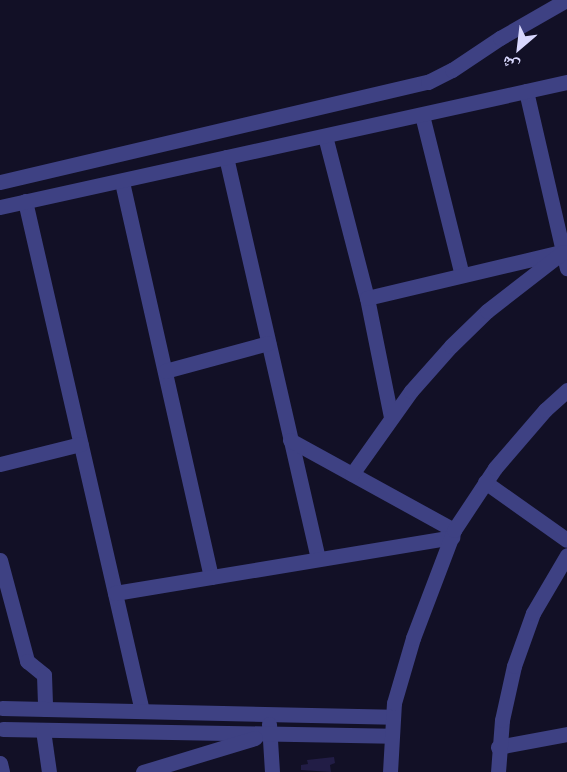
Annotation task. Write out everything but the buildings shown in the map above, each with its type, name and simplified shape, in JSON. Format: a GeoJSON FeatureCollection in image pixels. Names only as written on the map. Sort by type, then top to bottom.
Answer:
{"type":"FeatureCollection","features":[{"type":"Feature","properties":{"kind":"street"},"geometry":{"type":"LineString","coordinates":[[0,182],[428,82],[452,70],[566,0]]}},
{"type":"Feature","properties":{"kind":"street"},"geometry":{"type":"LineString","coordinates":[[0,207],[122,182],[567,82]]}},
{"type":"Feature","properties":{"kind":"street"},"geometry":{"type":"LineString","coordinates":[[526,92],[567,268]]}},
{"type":"Feature","properties":{"kind":"street"},"geometry":{"type":"LineString","coordinates":[[422,114],[462,275]]}},
{"type":"Feature","properties":{"kind":"street"},"geometry":{"type":"LineString","coordinates":[[325,136],[367,298],[391,417]]}},
{"type":"Feature","properties":{"kind":"street"},"geometry":{"type":"LineString","coordinates":[[226,157],[318,559]]}},
{"type":"Feature","properties":{"kind":"street"},"geometry":{"type":"LineString","coordinates":[[122,182],[211,577]]}},
{"type":"Feature","properties":{"kind":"street"},"geometry":{"type":"LineString","coordinates":[[26,201],[142,711]]}},
{"type":"Feature","properties":{"kind":"street"},"geometry":{"type":"LineString","coordinates":[[367,298],[563,252]]}},
{"type":"Feature","properties":{"kind":"street"},"geometry":{"type":"LineString","coordinates":[[352,474],[391,417],[426,373],[470,327],[563,252]]}},
{"type":"Feature","properties":{"kind":"street"},"geometry":{"type":"LineString","coordinates":[[165,371],[268,343]]}},
{"type":"Feature","properties":{"kind":"street"},"geometry":{"type":"LineString","coordinates":[[390,772],[392,717],[413,638],[453,534],[484,482],[545,410],[567,390]]}},
{"type":"Feature","properties":{"kind":"street"},"geometry":{"type":"LineString","coordinates":[[290,440],[453,534]]}},
{"type":"Feature","properties":{"kind":"street"},"geometry":{"type":"LineString","coordinates":[[0,464],[81,444]]}},
{"type":"Feature","properties":{"kind":"street"},"geometry":{"type":"LineString","coordinates":[[484,482],[567,540]]}},
{"type":"Feature","properties":{"kind":"street"},"geometry":{"type":"LineString","coordinates":[[115,593],[453,534]]}},
{"type":"Feature","properties":{"kind":"street"},"geometry":{"type":"LineString","coordinates":[[498,772],[498,747],[507,692],[522,640],[549,581],[567,555]]}},
{"type":"Feature","properties":{"kind":"street"},"geometry":{"type":"LineString","coordinates":[[0,560],[27,661],[44,675],[45,709]]}},
{"type":"Feature","properties":{"kind":"street"},"geometry":{"type":"LineString","coordinates":[[1,730],[6,722],[1,707],[392,717]]}},
{"type":"Feature","properties":{"kind":"street"},"geometry":{"type":"LineString","coordinates":[[269,714],[272,772]]}},
{"type":"Feature","properties":{"kind":"street"},"geometry":{"type":"LineString","coordinates":[[1,730],[391,736]]}},
{"type":"Feature","properties":{"kind":"street"},"geometry":{"type":"LineString","coordinates":[[43,730],[49,772]]}},
{"type":"Feature","properties":{"kind":"street"},"geometry":{"type":"LineString","coordinates":[[143,772],[269,734]]}},
{"type":"Feature","properties":{"kind":"street"},"geometry":{"type":"LineString","coordinates":[[498,747],[567,734]]}},
{"type":"Feature","properties":{"kind":"street"},"geometry":{"type":"LineString","coordinates":[[0,763],[2,772]]}}]}
